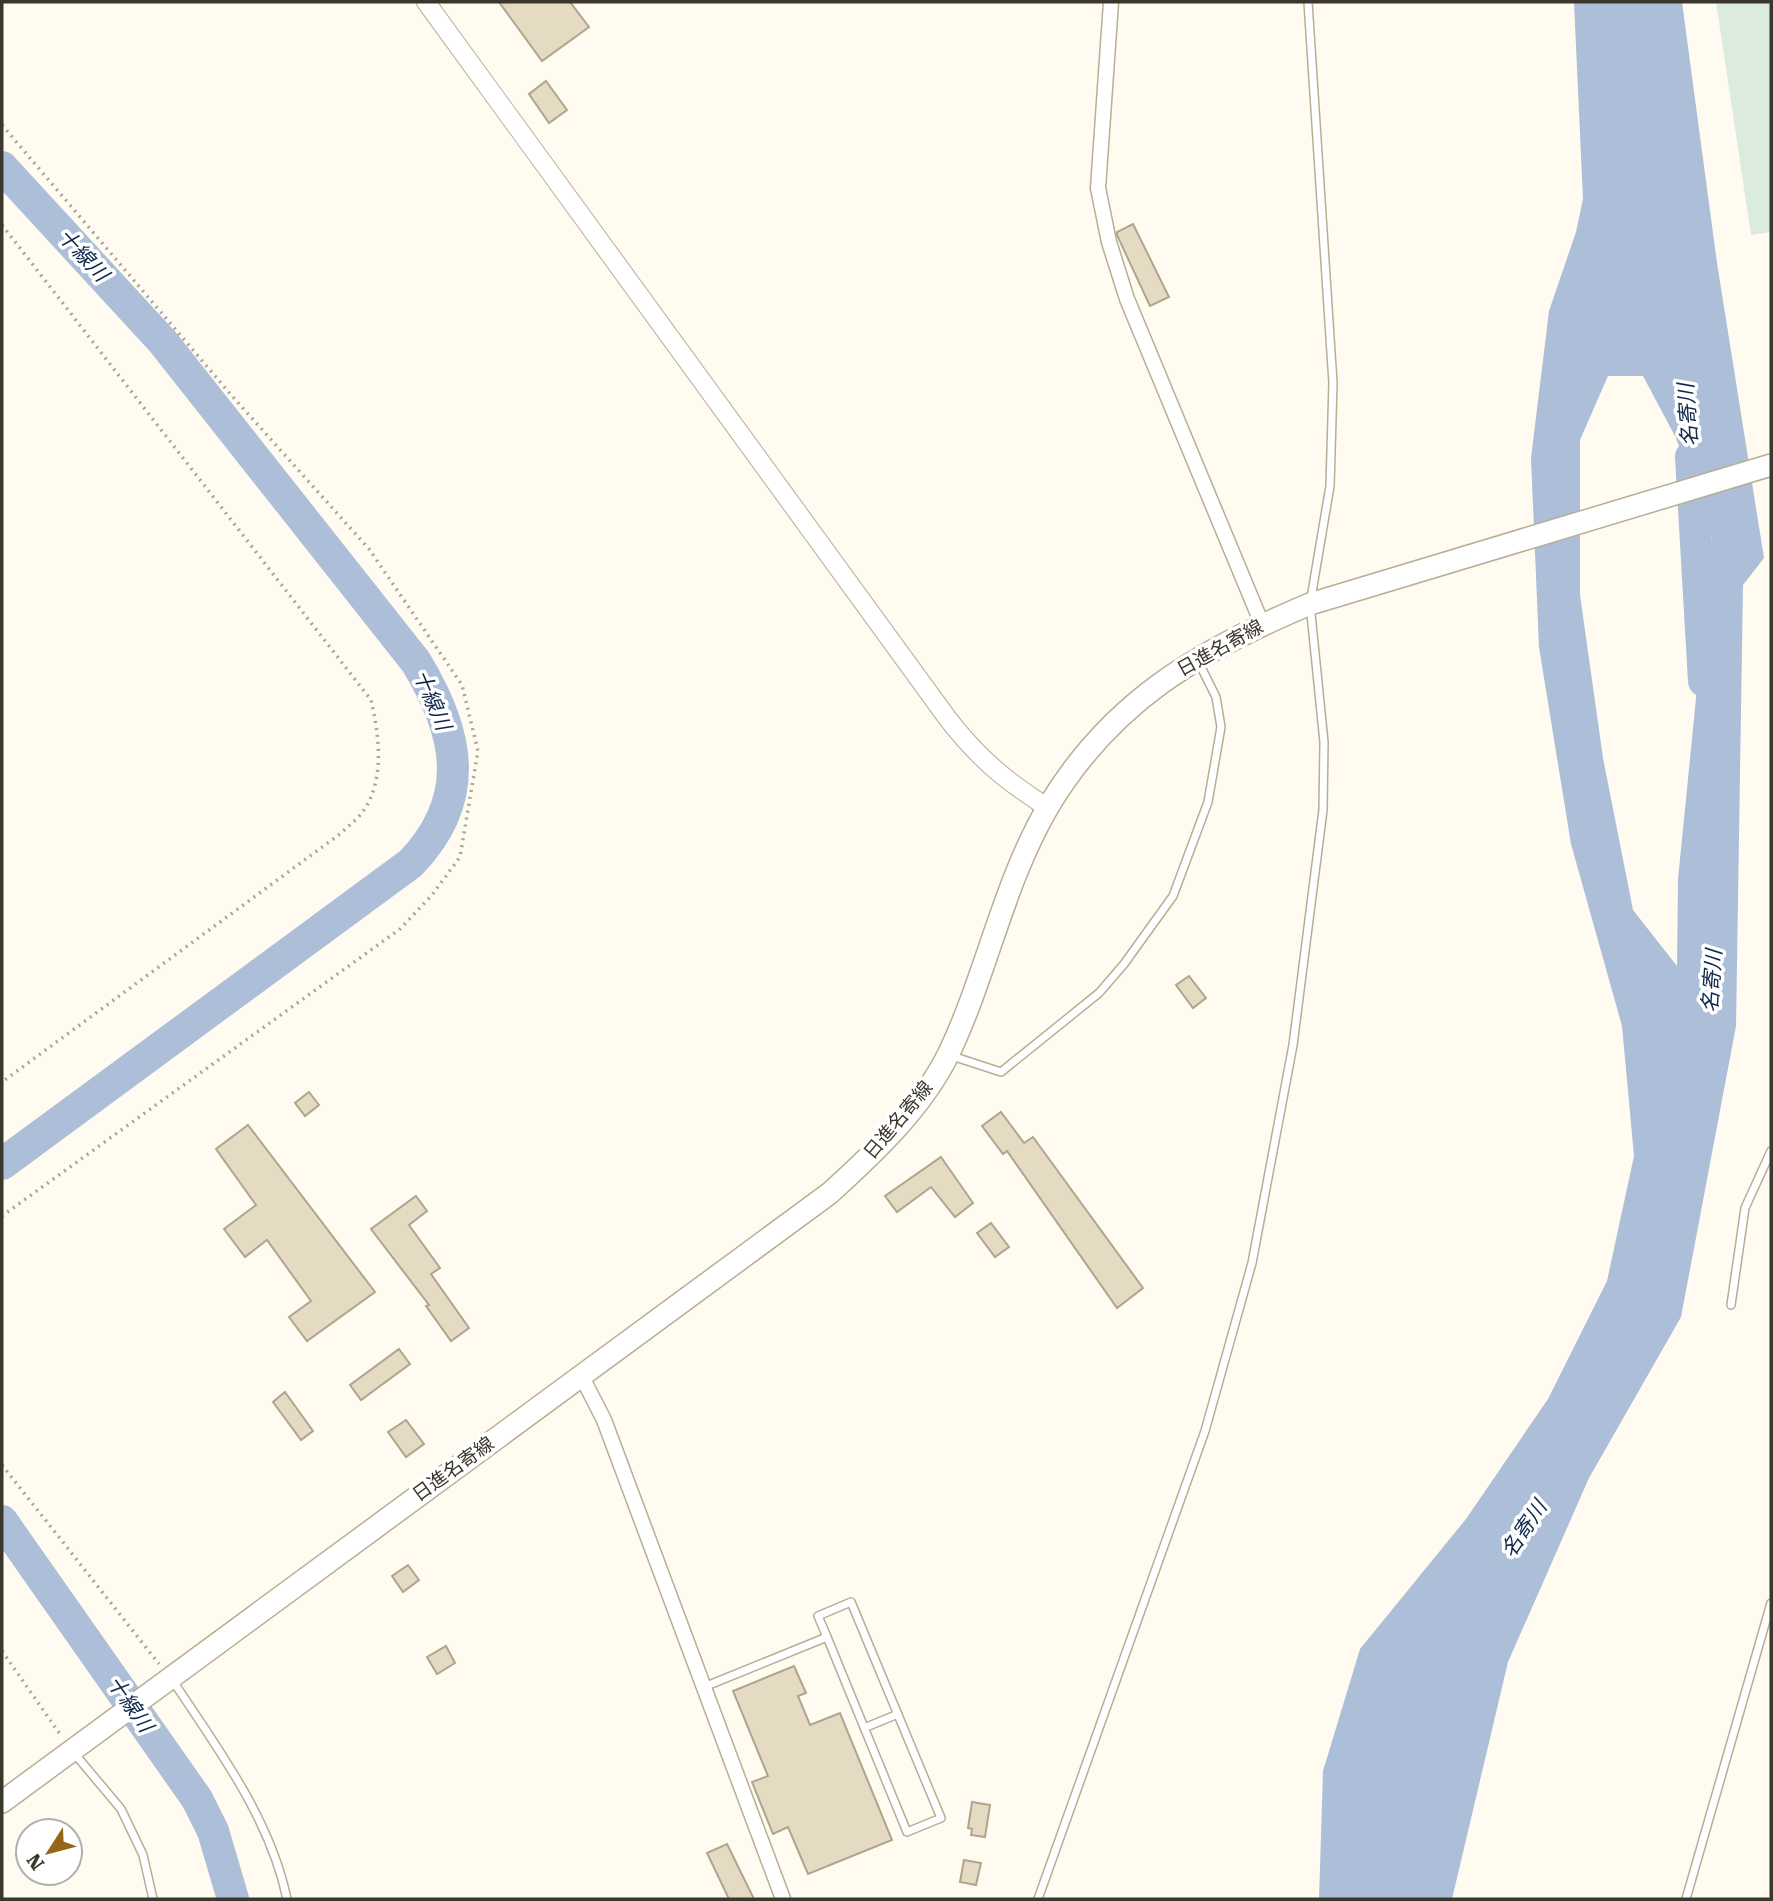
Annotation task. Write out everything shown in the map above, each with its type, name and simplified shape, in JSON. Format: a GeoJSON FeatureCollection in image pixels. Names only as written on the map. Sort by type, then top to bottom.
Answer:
{"type":"FeatureCollection","features":[{"type":"Feature","properties":{"kind":"main road","name":"日進名寄線"},"geometry":{"type":"LineString","coordinates":[[2,1802],[830,1193],[874,1152],[917,1104],[948,1054],[1015,878],[1048,808],[1084,755],[1114,722],[1197,657],[1262,624],[1310,604],[1771,465]]}},
{"type":"Feature","properties":{"kind":"street"},"geometry":{"type":"LineString","coordinates":[[426,2],[948,719],[976,754],[1010,783],[1048,808]]}},
{"type":"Feature","properties":{"kind":"street"},"geometry":{"type":"LineString","coordinates":[[1111,2],[1098,188],[1109,242],[1127,299],[1262,624]]}},
{"type":"Feature","properties":{"kind":"street"},"geometry":{"type":"LineString","coordinates":[[581,1375],[604,1420],[783,1899]]}},
{"type":"Feature","properties":{"kind":"lane"},"geometry":{"type":"LineString","coordinates":[[1038,1899],[1205,1431],[1252,1263],[1293,1045],[1323,810],[1324,742],[1310,604],[1330,486],[1333,383],[1308,2]]}},
{"type":"Feature","properties":{"kind":"lane"},"geometry":{"type":"LineString","coordinates":[[948,1054],[1001,1072],[1099,993],[1124,964],[1173,896],[1208,802],[1221,727],[1216,697],[1197,657]]}},
{"type":"Feature","properties":{"kind":"lane"},"geometry":{"type":"LineString","coordinates":[[1731,1305],[1745,1208],[1771,1151]]}},
{"type":"Feature","properties":{"kind":"lane"},"geometry":{"type":"LineString","coordinates":[[851,1602],[898,1714],[941,1818],[907,1832],[818,1616],[851,1602]]}},
{"type":"Feature","properties":{"kind":"lane"},"geometry":{"type":"LineString","coordinates":[[1686,1899],[1771,1603]]}},
{"type":"Feature","properties":{"kind":"lane"},"geometry":{"type":"LineString","coordinates":[[704,1687],[827,1637]]}},
{"type":"Feature","properties":{"kind":"lane"},"geometry":{"type":"LineString","coordinates":[[161,1683],[235,1773],[282,1875],[287,1899]]}},
{"type":"Feature","properties":{"kind":"lane"},"geometry":{"type":"LineString","coordinates":[[864,1728],[898,1714]]}},
{"type":"Feature","properties":{"kind":"lane"},"geometry":{"type":"LineString","coordinates":[[80,1744],[121,1809],[143,1854],[153,1899]]}},
{"type":"Feature","properties":{"kind":"path"},"geometry":{"type":"LineString","coordinates":[[2,125],[232,396],[369,548],[461,685],[478,751],[460,857],[432,895],[400,929],[2,1216]]}},
{"type":"Feature","properties":{"kind":"path"},"geometry":{"type":"LineString","coordinates":[[2,225],[371,700],[379,736],[375,781],[364,809],[340,834],[2,1082]]}},
{"type":"Feature","properties":{"kind":"path"},"geometry":{"type":"LineString","coordinates":[[2,1465],[161,1683]]}},
{"type":"Feature","properties":{"kind":"path"},"geometry":{"type":"LineString","coordinates":[[2,1651],[80,1744]]}},
{"type":"Feature","properties":{"kind":"green space"},"geometry":{"type":"Polygon","coordinates":[[[1716,2],[1771,2],[1771,232],[1751,235],[1716,2]]]}},
{"type":"Feature","properties":{"kind":"water"},"geometry":{"type":"Polygon","coordinates":[[[1574,2],[1682,2],[1717,263],[1764,558],[1743,585],[1736,1026],[1681,1317],[1589,1478],[1508,1662],[1452,1899],[1319,1899],[1323,1771],[1360,1649],[1466,1519],[1548,1399],[1607,1281],[1634,1156],[1622,1026],[1571,844],[1539,647],[1531,458],[1549,311],[1576,232],[1583,199],[1574,2]],[[1608,376],[1580,440],[1580,595],[1603,758],[1633,910],[1677,966],[1678,879],[1712,538],[1676,438],[1643,376],[1608,376]]]}},
{"type":"Feature","properties":{"kind":"building"},"geometry":{"type":"Polygon","coordinates":[[[499,2],[570,2],[589,27],[542,61],[499,2]]]}},
{"type":"Feature","properties":{"kind":"building"},"geometry":{"type":"Polygon","coordinates":[[[546,81],[567,110],[549,123],[529,94],[546,81]]]}},
{"type":"Feature","properties":{"kind":"building"},"geometry":{"type":"Polygon","coordinates":[[[1133,224],[1169,297],[1150,306],[1117,235],[1117,232],[1133,224]]]}},
{"type":"Feature","properties":{"kind":"building"},"geometry":{"type":"Polygon","coordinates":[[[1189,976],[1206,998],[1193,1008],[1176,985],[1189,976]]]}},
{"type":"Feature","properties":{"kind":"building"},"geometry":{"type":"Polygon","coordinates":[[[309,1092],[319,1105],[305,1116],[295,1103],[309,1092]]]}},
{"type":"Feature","properties":{"kind":"building"},"geometry":{"type":"Polygon","coordinates":[[[1001,1112],[1024,1143],[1033,1137],[1143,1288],[1117,1308],[1007,1151],[1003,1154],[982,1126],[1001,1112]]]}},
{"type":"Feature","properties":{"kind":"building"},"geometry":{"type":"Polygon","coordinates":[[[248,1125],[375,1292],[307,1341],[289,1317],[311,1301],[267,1240],[245,1257],[224,1229],[256,1205],[216,1149],[248,1125]]]}},
{"type":"Feature","properties":{"kind":"building"},"geometry":{"type":"Polygon","coordinates":[[[941,1157],[973,1203],[955,1217],[931,1187],[897,1212],[885,1196],[941,1157]]]}},
{"type":"Feature","properties":{"kind":"building"},"geometry":{"type":"Polygon","coordinates":[[[416,1196],[427,1211],[409,1225],[440,1268],[431,1274],[469,1328],[451,1341],[426,1306],[429,1305],[371,1229],[416,1196]]]}},
{"type":"Feature","properties":{"kind":"building"},"geometry":{"type":"Polygon","coordinates":[[[991,1223],[1009,1247],[995,1257],[977,1233],[991,1223]]]}},
{"type":"Feature","properties":{"kind":"building"},"geometry":{"type":"Polygon","coordinates":[[[399,1349],[410,1364],[361,1400],[350,1385],[399,1349]]]}},
{"type":"Feature","properties":{"kind":"building"},"geometry":{"type":"Polygon","coordinates":[[[285,1392],[313,1431],[301,1440],[273,1402],[285,1392]]]}},
{"type":"Feature","properties":{"kind":"building"},"geometry":{"type":"Polygon","coordinates":[[[406,1420],[424,1444],[406,1457],[388,1432],[406,1420]]]}},
{"type":"Feature","properties":{"kind":"building"},"geometry":{"type":"Polygon","coordinates":[[[408,1565],[419,1580],[403,1592],[392,1576],[408,1565]]]}},
{"type":"Feature","properties":{"kind":"building"},"geometry":{"type":"Polygon","coordinates":[[[446,1646],[455,1663],[437,1674],[427,1657],[446,1646]]]}},
{"type":"Feature","properties":{"kind":"building"},"geometry":{"type":"Polygon","coordinates":[[[794,1666],[806,1693],[798,1696],[810,1725],[840,1713],[892,1840],[808,1874],[788,1827],[773,1834],[752,1782],[768,1776],[733,1691],[794,1666]]]}},
{"type":"Feature","properties":{"kind":"building"},"geometry":{"type":"Polygon","coordinates":[[[972,1802],[990,1805],[985,1837],[971,1835],[972,1829],[968,1828],[972,1802]]]}},
{"type":"Feature","properties":{"kind":"building"},"geometry":{"type":"Polygon","coordinates":[[[727,1844],[754,1899],[729,1899],[707,1853],[727,1844]]]}},
{"type":"Feature","properties":{"kind":"building"},"geometry":{"type":"Polygon","coordinates":[[[964,1860],[981,1863],[976,1885],[960,1882],[964,1860]]]}},
{"type":"Feature","properties":{"kind":"waterway","name":"十線川"},"geometry":{"type":"LineString","coordinates":[[2,167],[163,342],[416,662],[442,714],[450,740],[453,765],[451,790],[444,814],[431,839],[411,863],[2,1164]]}},
{"type":"Feature","properties":{"kind":"waterway","name":"名寄川"},"geometry":{"type":"LineString","coordinates":[[1691,457],[1704,681]]}},
{"type":"Feature","properties":{"kind":"waterway","name":"十線川"},"geometry":{"type":"LineString","coordinates":[[2,1521],[197,1799],[213,1831],[233,1899]]}}]}
